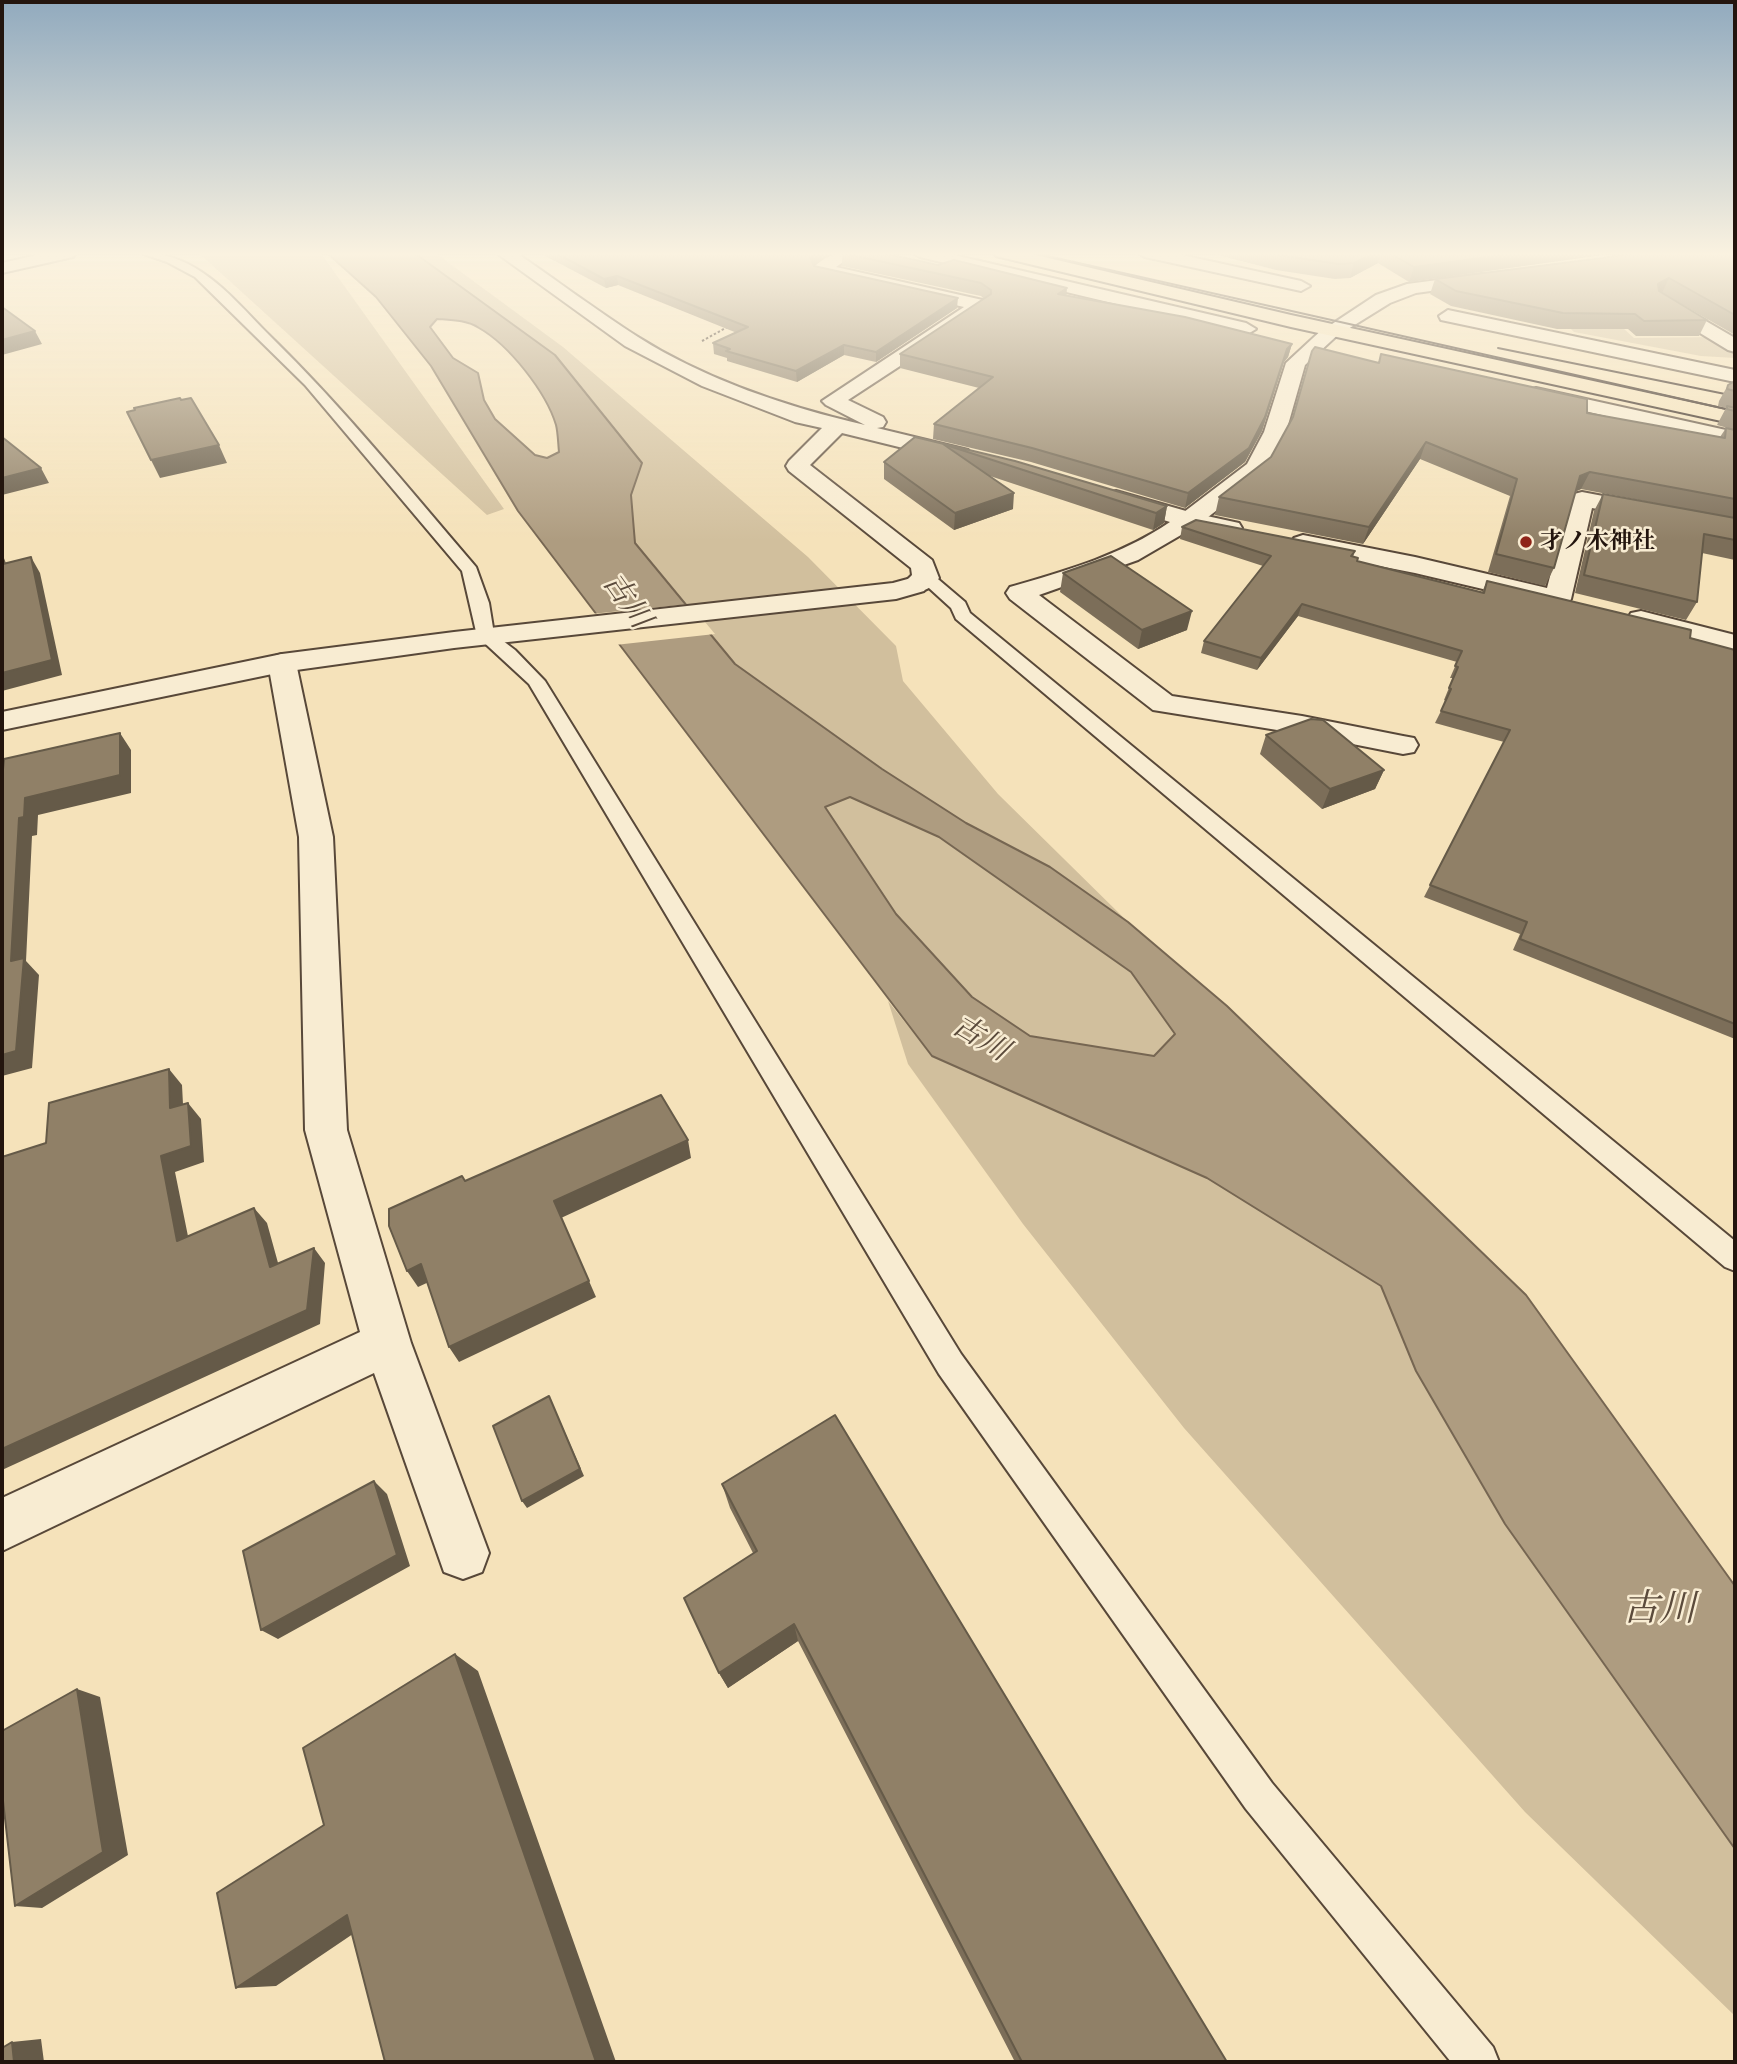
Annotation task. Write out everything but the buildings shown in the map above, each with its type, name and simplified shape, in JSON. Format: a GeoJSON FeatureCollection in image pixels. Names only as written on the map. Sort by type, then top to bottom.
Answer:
{"type":"FeatureCollection","features":[{"type":"Feature","properties":{"kind":"highway"},"geometry":{"type":"LineString","coordinates":[[1447,348],[1628,395],[1735,418]]}},
{"type":"Feature","properties":{"kind":"highway"},"geometry":{"type":"LineString","coordinates":[[1541,348],[1735,392]]}},
{"type":"Feature","properties":{"kind":"street"},"geometry":{"type":"LineString","coordinates":[[644,348],[709,382],[803,417],[982,460]]}},
{"type":"Feature","properties":{"kind":"street"},"geometry":{"type":"LineString","coordinates":[[914,348],[833,401],[866,420],[936,439],[956,454]]}},
{"type":"Feature","properties":{"kind":"street"},"geometry":{"type":"LineString","coordinates":[[1308,348],[1296,363],[1275,432],[1256,468],[1170,535],[1111,565],[1019,593],[1163,704],[1301,725],[1403,745]]}},
{"type":"Feature","properties":{"kind":"street"},"geometry":{"type":"LineString","coordinates":[[1586,348],[1735,376]]}},
{"type":"Feature","properties":{"kind":"street"},"geometry":{"type":"LineString","coordinates":[[1404,365],[1735,439]]}},
{"type":"Feature","properties":{"kind":"street"},"geometry":{"type":"LineString","coordinates":[[1624,369],[1689,366]]}},
{"type":"Feature","properties":{"kind":"street"},"geometry":{"type":"LineString","coordinates":[[1628,395],[1663,423]]}},
{"type":"Feature","properties":{"kind":"street"},"geometry":{"type":"LineString","coordinates":[[2,721],[282,663],[912,585],[923,565],[797,466],[837,425]]}},
{"type":"Feature","properties":{"kind":"street"},"geometry":{"type":"LineString","coordinates":[[1099,493],[1189,520],[1256,533]]}},
{"type":"Feature","properties":{"kind":"street"},"geometry":{"type":"LineString","coordinates":[[1558,599],[1582,499],[1735,528]]}},
{"type":"Feature","properties":{"kind":"street"},"geometry":{"type":"LineString","coordinates":[[1282,539],[1415,565],[1584,605]]}},
{"type":"Feature","properties":{"kind":"street"},"geometry":{"type":"LineString","coordinates":[[1624,615],[1735,643]]}},
{"type":"Feature","properties":{"kind":"street"},"geometry":{"type":"LineString","coordinates":[[282,663],[316,836],[326,1130],[387,1343],[463,1553]]}},
{"type":"Feature","properties":{"kind":"street"},"geometry":{"type":"LineString","coordinates":[[2,1525],[387,1343]]}},
{"type":"Feature","properties":{"kind":"lane"},"geometry":{"type":"LineString","coordinates":[[275,348],[310,382],[470,570],[480,604],[509,654],[536,681],[950,1364],[1259,1796],[1478,2062]]}},
{"type":"Feature","properties":{"kind":"lane"},"geometry":{"type":"LineString","coordinates":[[912,585],[959,606],[961,615],[1735,1258]]}},
{"type":"Feature","properties":{"kind":"path"},"geometry":{"type":"LineString","coordinates":[[690,348],[685,351],[717,369],[709,382]]}},
{"type":"Feature","properties":{"kind":"shaded area"},"geometry":{"type":"Polygon","coordinates":[[[304,348],[389,348],[504,509],[487,515],[304,348]]]}},
{"type":"Feature","properties":{"kind":"shaded area"},"geometry":{"type":"Polygon","coordinates":[[[546,348],[565,348],[808,557],[896,646],[903,681],[998,794],[1128,922],[1050,867],[966,823],[882,769],[735,664],[635,543],[631,495],[555,355],[546,348]]]}},
{"type":"Feature","properties":{"kind":"shaded area"},"geometry":{"type":"Polygon","coordinates":[[[1660,348],[1730,348],[1735,352],[1735,358],[1701,356],[1660,348]]]}},
{"type":"Feature","properties":{"kind":"shaded area"},"geometry":{"type":"Polygon","coordinates":[[[850,797],[939,837],[1131,972],[1175,1034],[1154,1056],[1030,1036],[972,997],[896,914],[825,807],[850,797]]]}},
{"type":"Feature","properties":{"kind":"shaded area"},"geometry":{"type":"Polygon","coordinates":[[[888,1001],[932,1056],[1207,1178],[1381,1286],[1416,1371],[1505,1524],[1735,1849],[1735,2016],[1525,1812],[1184,1428],[1023,1224],[908,1064],[888,1001]]]}},
{"type":"Feature","properties":{"kind":"water","name":"古川"},"geometry":{"type":"Polygon","coordinates":[[[417,348],[446,348],[453,358],[478,373],[484,400],[495,419],[535,455],[547,458],[559,452],[557,428],[551,412],[525,370],[505,348],[546,348],[555,355],[642,463],[631,495],[635,543],[735,664],[882,769],[966,823],[1050,867],[1128,922],[1227,1006],[1526,1295],[1735,1586],[1735,1849],[1505,1524],[1416,1371],[1381,1286],[1207,1178],[932,1056],[518,511],[431,366],[417,348]],[[850,797],[825,807],[896,914],[972,997],[1030,1036],[1154,1056],[1175,1034],[1131,972],[939,837],[850,797]]]}},
{"type":"Feature","properties":{"kind":"pier"},"geometry":{"type":"Polygon","coordinates":[[[690,604],[715,634],[615,645],[591,614],[690,604]]]}},
{"type":"Feature","properties":{"kind":"tram line"},"geometry":{"type":"LineString","coordinates":[[1457,348],[1735,411]]}},
{"type":"Feature","properties":{"kind":"tram line"},"geometry":{"type":"LineString","coordinates":[[1500,348],[1735,396]]}},
{"type":"Feature","properties":{"kind":"place","name":"才ノ木神社"},"geometry":{"type":"Point","coordinates":[1526,542]}}]}
